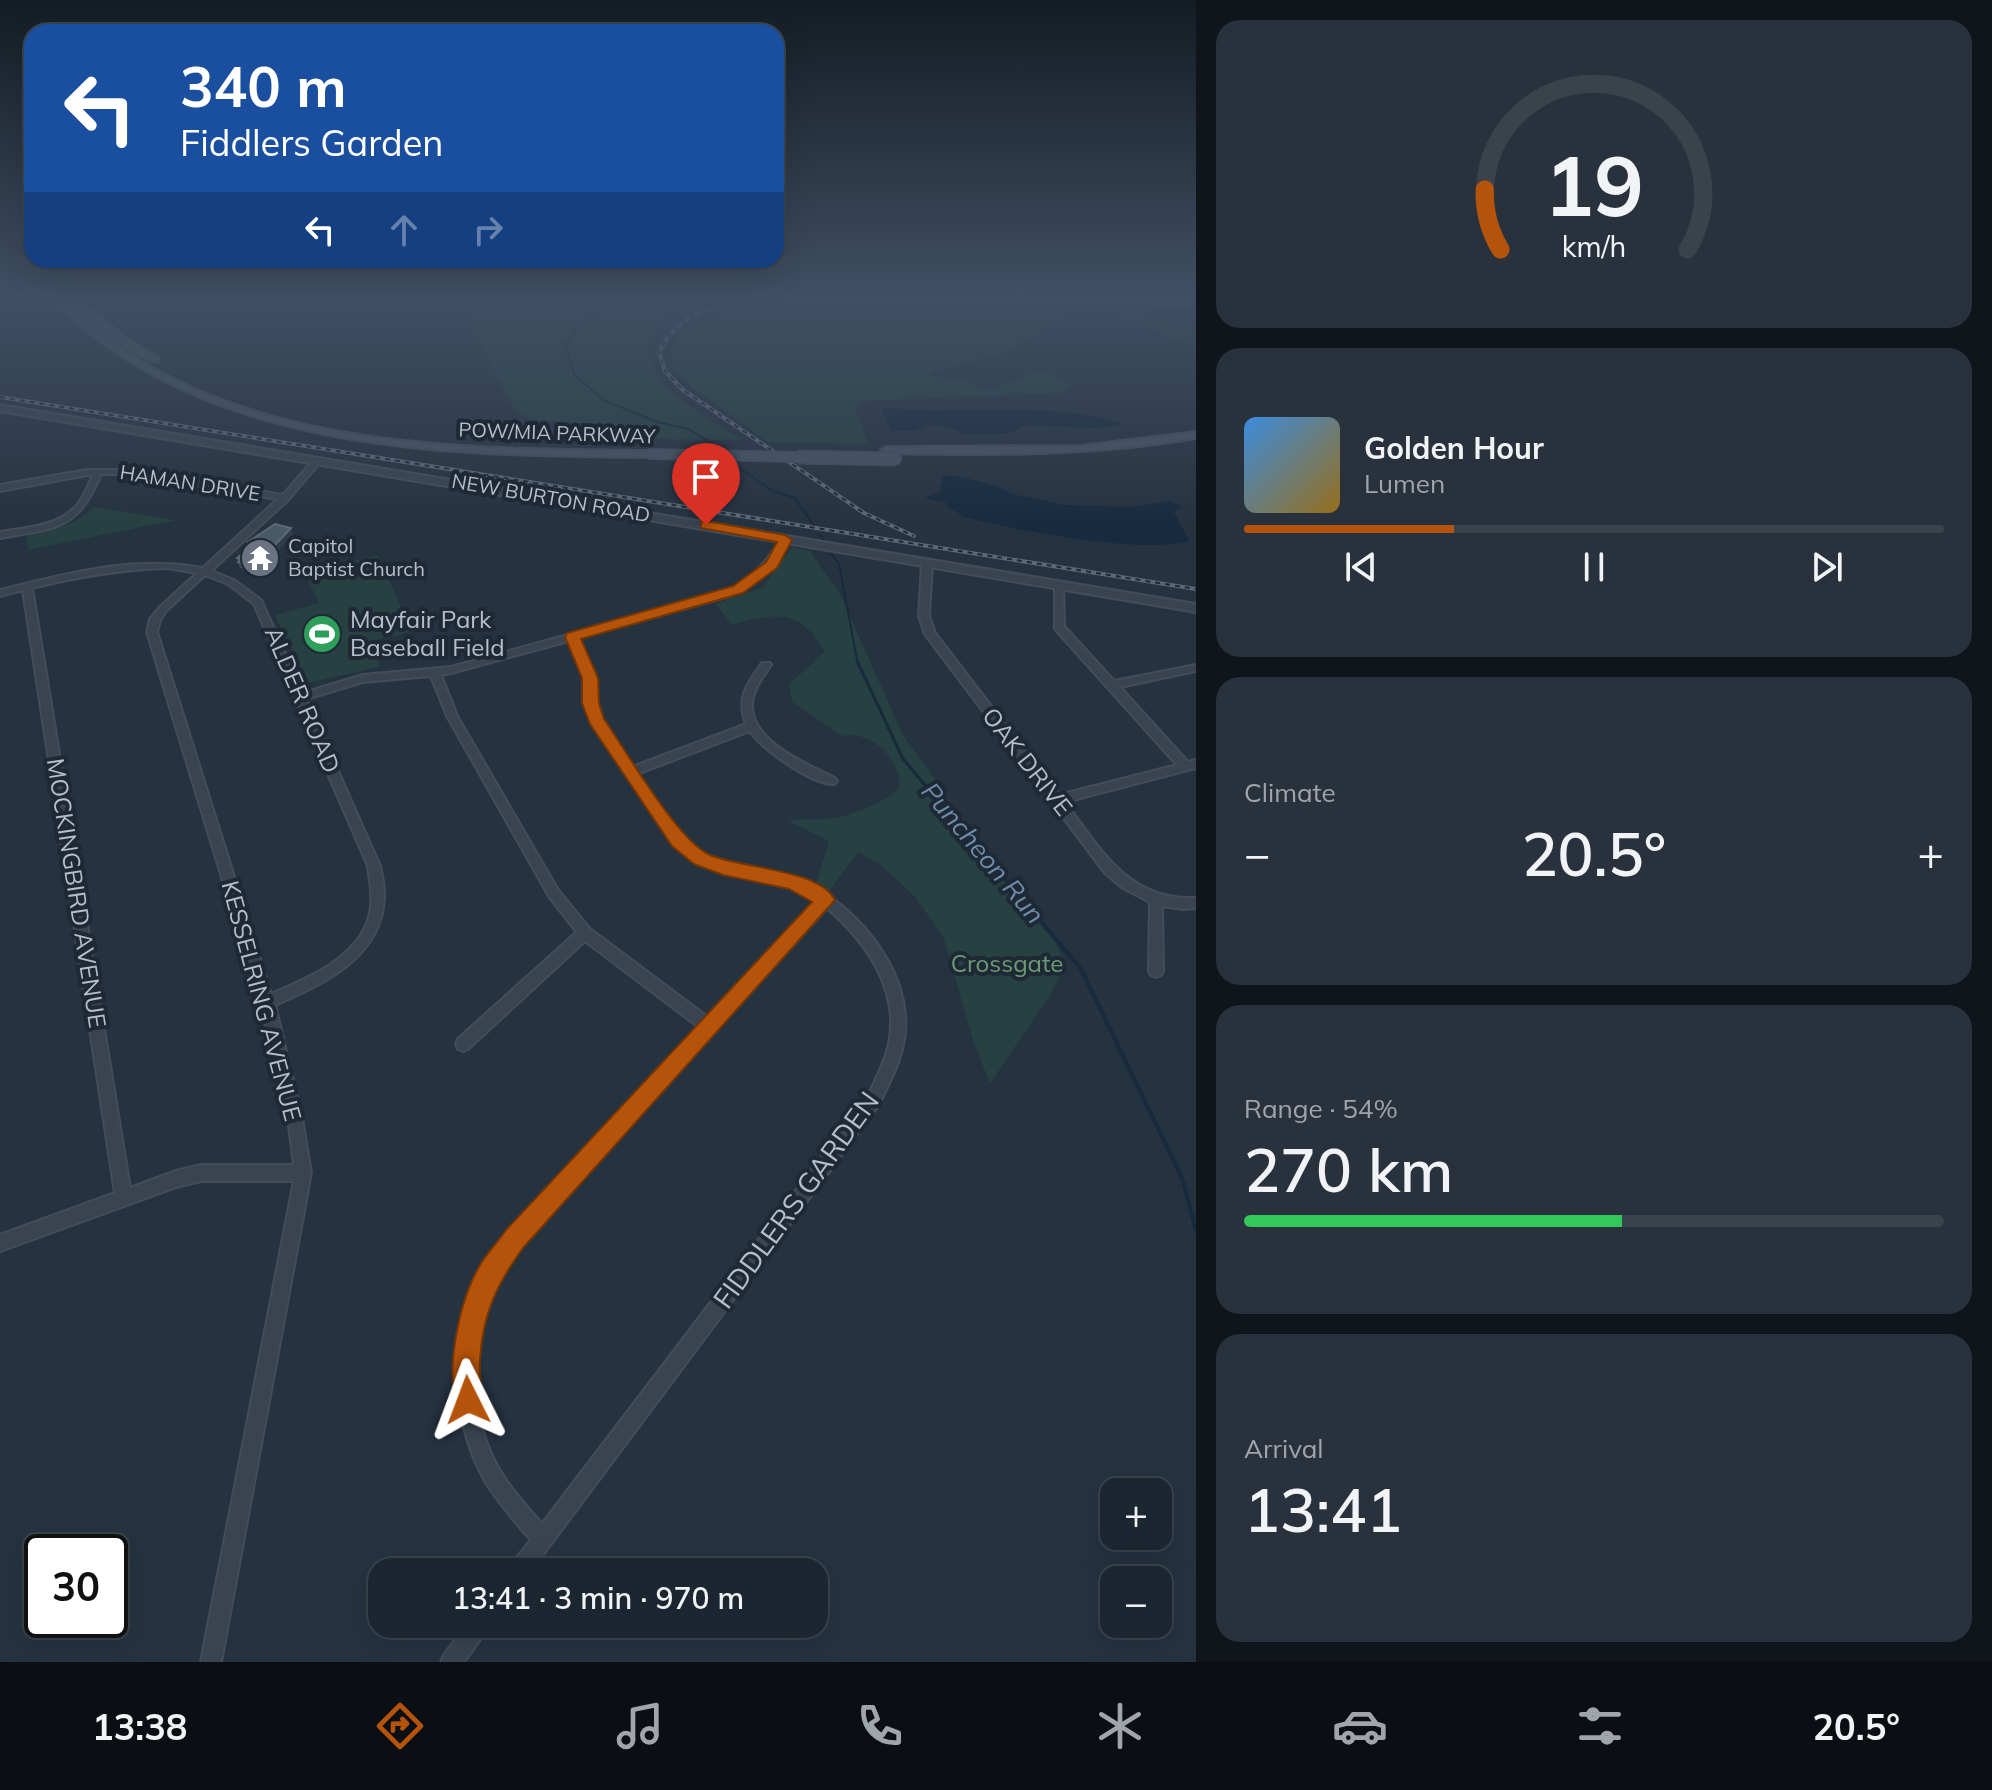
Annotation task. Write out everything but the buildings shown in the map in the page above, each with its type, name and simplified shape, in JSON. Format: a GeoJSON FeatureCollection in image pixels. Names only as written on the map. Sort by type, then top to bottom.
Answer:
{"type":"FeatureCollection","features":[{"type":"Feature","properties":{"kind":"main road","name":"POW/MIA PARKWAY"},"geometry":{"type":"LineString","coordinates":[[151,372],[207,396],[297,424],[445,447],[533,453],[1034,461],[1126,455],[1196,445]]}},
{"type":"Feature","properties":{"kind":"main road","name":"POW/MIA PARKWAY"},"geometry":{"type":"LineString","coordinates":[[179,372],[225,392],[280,409],[424,436],[509,442],[1039,452],[1134,445],[1196,435]]}},
{"type":"Feature","properties":{"kind":"street","name":"NEW BURTON ROAD"},"geometry":{"type":"LineString","coordinates":[[0,408],[1196,608]]}},
{"type":"Feature","properties":{"kind":"street","name":"KESSELRING AVENUE"},"geometry":{"type":"LineString","coordinates":[[211,1662],[281,1304],[303,1173],[295,1118],[267,1002],[152,632],[158,614],[285,498],[318,460]]}},
{"type":"Feature","properties":{"kind":"street","name":"HAMAN DRIVE"},"geometry":{"type":"LineString","coordinates":[[0,488],[98,472],[131,472],[285,498]]}},
{"type":"Feature","properties":{"kind":"street"},"geometry":{"type":"LineString","coordinates":[[0,535],[51,524],[71,516],[84,503],[98,472]]}},
{"type":"Feature","properties":{"kind":"street"},"geometry":{"type":"LineString","coordinates":[[302,697],[363,679],[435,673],[738,589],[772,565],[785,540]]}},
{"type":"Feature","properties":{"kind":"street","name":"OAK DRIVE"},"geometry":{"type":"LineString","coordinates":[[927,564],[924,616],[930,634],[1120,880],[1156,899],[1196,903]]}},
{"type":"Feature","properties":{"kind":"street","name":"ALDER ROAD"},"geometry":{"type":"LineString","coordinates":[[0,593],[118,567],[168,567],[228,580],[258,602],[374,866],[380,894],[379,906],[362,944],[341,965],[319,979],[267,1002]]}},
{"type":"Feature","properties":{"kind":"street"},"geometry":{"type":"LineString","coordinates":[[1058,585],[1059,627],[1191,765]]}},
{"type":"Feature","properties":{"kind":"street","name":"MOCKINGBIRD AVENUE"},"geometry":{"type":"LineString","coordinates":[[27,586],[124,1199]]}},
{"type":"Feature","properties":{"kind":"street","name":"FIDDLERS GARDEN"},"geometry":{"type":"LineString","coordinates":[[529,1558],[873,1101],[893,1059],[898,1022],[894,994],[887,976],[863,935],[826,900],[793,882],[700,859],[679,841],[596,720],[590,703],[590,678],[573,637]]}},
{"type":"Feature","properties":{"kind":"street"},"geometry":{"type":"LineString","coordinates":[[766,665],[751,682],[744,702],[750,727],[784,756],[831,781]]}},
{"type":"Feature","properties":{"kind":"street"},"geometry":{"type":"LineString","coordinates":[[1112,685],[1196,668]]}},
{"type":"Feature","properties":{"kind":"street"},"geometry":{"type":"LineString","coordinates":[[435,673],[452,716],[554,894],[585,933],[710,1027]]}},
{"type":"Feature","properties":{"kind":"street"},"geometry":{"type":"LineString","coordinates":[[631,772],[750,727]]}},
{"type":"Feature","properties":{"kind":"street"},"geometry":{"type":"LineString","coordinates":[[1057,800],[1191,765]]}},
{"type":"Feature","properties":{"kind":"street"},"geometry":{"type":"LineString","coordinates":[[1156,899],[1156,971]]}},
{"type":"Feature","properties":{"kind":"street"},"geometry":{"type":"LineString","coordinates":[[543,1539],[519,1513],[487,1466],[471,1419],[465,1380],[473,1316],[488,1274],[515,1239],[826,900]]}},
{"type":"Feature","properties":{"kind":"street"},"geometry":{"type":"LineString","coordinates":[[463,1044],[585,933]]}},
{"type":"Feature","properties":{"kind":"street"},"geometry":{"type":"LineString","coordinates":[[0,1243],[201,1173],[303,1173]]}},
{"type":"Feature","properties":{"kind":"street"},"geometry":{"type":"LineString","coordinates":[[451,1662],[469,1638]]}},
{"type":"Feature","properties":{"kind":"green space"},"geometry":{"type":"Polygon","coordinates":[[[494,372],[656,372],[682,401],[742,440],[644,439],[604,425],[533,420],[515,411],[494,372]]]}},
{"type":"Feature","properties":{"kind":"green space"},"geometry":{"type":"Polygon","coordinates":[[[676,372],[935,372],[930,373],[983,388],[1004,385],[1033,373],[1044,373],[1072,385],[1060,393],[862,401],[854,407],[869,444],[769,442],[695,390],[676,372]]]}},
{"type":"Feature","properties":{"kind":"green space"},"geometry":{"type":"Polygon","coordinates":[[[93,507],[176,520],[29,550],[26,534],[71,523],[93,507]]]}},
{"type":"Feature","properties":{"kind":"green space","name":"Crossgate"},"geometry":{"type":"Polygon","coordinates":[[[792,547],[810,551],[840,594],[903,735],[1007,879],[1053,935],[1065,964],[1052,992],[990,1084],[973,1040],[943,936],[914,896],[881,865],[858,852],[829,891],[816,884],[829,841],[788,821],[826,819],[856,812],[886,798],[900,785],[894,765],[882,748],[863,737],[842,736],[792,702],[789,684],[825,652],[807,628],[797,621],[774,616],[732,625],[716,604],[763,587],[792,547]]]}},
{"type":"Feature","properties":{"kind":"green space"},"geometry":{"type":"Polygon","coordinates":[[[378,555],[412,632],[379,639],[379,667],[308,683],[275,615],[319,603],[304,572],[378,555]]]}},
{"type":"Feature","properties":{"kind":"water"},"geometry":{"type":"Polygon","coordinates":[[[882,409],[1069,412],[1126,425],[1094,428],[1027,425],[1010,433],[966,434],[944,426],[927,425],[914,431],[891,431],[882,412],[882,409]]]}},
{"type":"Feature","properties":{"kind":"water"},"geometry":{"type":"Polygon","coordinates":[[[943,475],[962,477],[993,485],[1012,494],[1064,505],[1132,507],[1170,501],[1183,507],[1174,512],[1189,541],[1142,545],[1111,543],[1044,534],[964,517],[946,505],[948,503],[924,498],[940,492],[943,475]]]}},
{"type":"Feature","properties":{"kind":"waterway","name":"Puncheon Run"},"geometry":{"type":"LineString","coordinates":[[573,372],[603,400],[657,422],[688,429],[705,439],[719,453]]}},
{"type":"Feature","properties":{"kind":"waterway","name":"Puncheon Run"},"geometry":{"type":"LineString","coordinates":[[728,460],[773,491],[795,498],[815,527]]}},
{"type":"Feature","properties":{"kind":"waterway","name":"Puncheon Run"},"geometry":{"type":"LineString","coordinates":[[819,534],[826,544]]}},
{"type":"Feature","properties":{"kind":"waterway","name":"Puncheon Run"},"geometry":{"type":"LineString","coordinates":[[831,553],[839,564],[858,665]]}},
{"type":"Feature","properties":{"kind":"waterway","name":"Puncheon Run"},"geometry":{"type":"LineString","coordinates":[[858,663],[903,759],[1044,925]]}},
{"type":"Feature","properties":{"kind":"waterway","name":"Puncheon Run"},"geometry":{"type":"LineString","coordinates":[[1042,923],[1081,969],[1183,1180],[1196,1231]]}},
{"type":"Feature","properties":{"kind":"railway"},"geometry":{"type":"LineString","coordinates":[[666,372],[683,390],[864,513],[914,536]]}},
{"type":"Feature","properties":{"kind":"railway"},"geometry":{"type":"LineString","coordinates":[[0,397],[1196,589]]}},
{"type":"Feature","properties":{"kind":"place","name":"Capitol Baptist Church"},"geometry":{"type":"Point","coordinates":[260,558]}},
{"type":"Feature","properties":{"kind":"place","name":"Mayfair Park Baseball Field"},"geometry":{"type":"Point","coordinates":[322,634]}},
{"type":"Feature","properties":{"kind":"route"},"geometry":{"type":"LineString","coordinates":[[468,1400],[466,1361],[473,1316],[488,1274],[515,1239],[826,900],[793,882],[700,859],[679,841],[596,720],[590,703],[590,678],[573,637],[712,599],[747,585],[772,565],[785,540],[706,525]]}}]}
